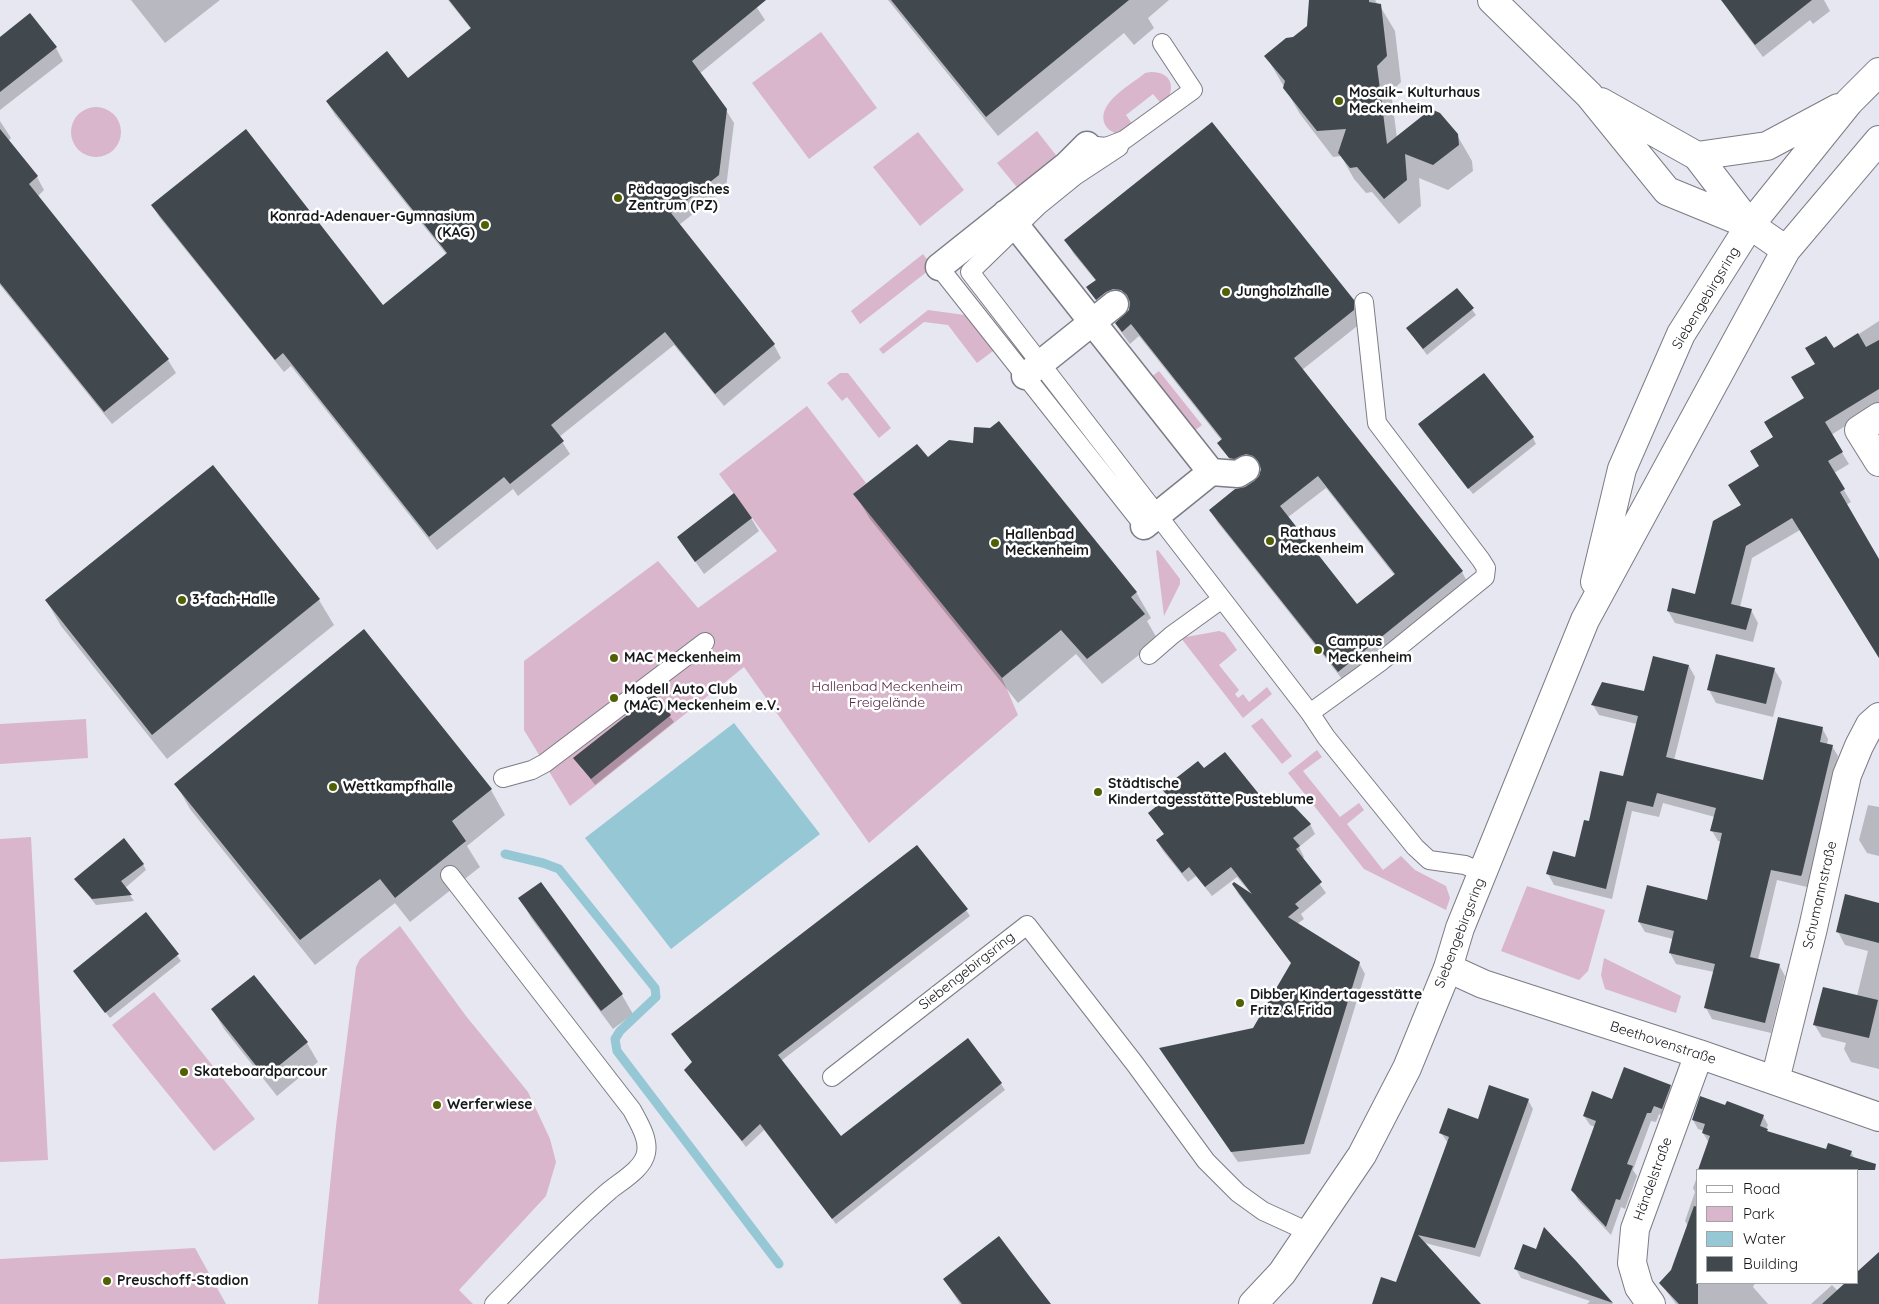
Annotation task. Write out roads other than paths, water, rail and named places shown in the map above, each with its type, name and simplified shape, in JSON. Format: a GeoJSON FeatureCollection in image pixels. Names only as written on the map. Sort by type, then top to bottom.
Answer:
{"type":"FeatureCollection","features":[{"type":"Feature","properties":{"kind":"street"},"geometry":{"type":"LineString","coordinates":[[1492,0],[1589,95],[1667,191],[1750,225],[1786,250]]}},
{"type":"Feature","properties":{"kind":"street","name":"Siebengebirgsring"},"geometry":{"type":"LineString","coordinates":[[1585,620],[1622,469],[1681,334],[1750,225],[1849,102],[1879,72]]}},
{"type":"Feature","properties":{"kind":"street"},"geometry":{"type":"LineString","coordinates":[[1589,95],[1697,156],[1750,225]]}},
{"type":"Feature","properties":{"kind":"street"},"geometry":{"type":"LineString","coordinates":[[1697,156],[1767,146],[1849,102]]}},
{"type":"Feature","properties":{"kind":"street","name":"Siebengebirgsring"},"geometry":{"type":"LineString","coordinates":[[1253,1304],[1282,1274],[1362,1155],[1407,1068],[1448,968],[1460,928],[1585,620],[1786,250],[1879,140]]}},
{"type":"Feature","properties":{"kind":"street"},"geometry":{"type":"LineString","coordinates":[[939,267],[1011,220],[1087,144]]}},
{"type":"Feature","properties":{"kind":"street"},"geometry":{"type":"LineString","coordinates":[[1011,220],[1211,472]]}},
{"type":"Feature","properties":{"kind":"street"},"geometry":{"type":"LineString","coordinates":[[1033,370],[1115,304]]}},
{"type":"Feature","properties":{"kind":"street"},"geometry":{"type":"LineString","coordinates":[[1879,417],[1859,430],[1879,462]]}},
{"type":"Feature","properties":{"kind":"street"},"geometry":{"type":"LineString","coordinates":[[1151,521],[1211,472],[1240,462]]}},
{"type":"Feature","properties":{"kind":"street","name":"Schumannstraße"},"geometry":{"type":"LineString","coordinates":[[1775,1080],[1813,928],[1847,775],[1870,725],[1879,717]]}},
{"type":"Feature","properties":{"kind":"street","name":"Beethovenstraße"},"geometry":{"type":"LineString","coordinates":[[1448,968],[1483,984],[1699,1054],[1879,1118]]}},
{"type":"Feature","properties":{"kind":"street","name":"Händelstraße"},"geometry":{"type":"LineString","coordinates":[[1651,1304],[1639,1287],[1632,1263],[1635,1229],[1699,1054]]}},
{"type":"Feature","properties":{"kind":"lane"},"geometry":{"type":"LineString","coordinates":[[1033,370],[970,272],[1011,220],[1038,206],[1075,176],[1126,142],[1196,90],[1162,43],[1193,90],[1124,140],[1106,147],[1087,144],[1075,176]]}},
{"type":"Feature","properties":{"kind":"lane"},"geometry":{"type":"LineString","coordinates":[[939,267],[1033,370],[1151,521],[1222,599],[1310,712],[1326,737],[1414,847],[1429,860],[1465,865],[1483,873]]}},
{"type":"Feature","properties":{"kind":"lane"},"geometry":{"type":"LineString","coordinates":[[1310,712],[1379,663],[1485,578],[1486,568],[1376,423],[1364,302]]}},
{"type":"Feature","properties":{"kind":"lane"},"geometry":{"type":"LineString","coordinates":[[1149,655],[1172,634],[1222,599]]}},
{"type":"Feature","properties":{"kind":"lane"},"geometry":{"type":"LineString","coordinates":[[503,778],[532,770],[544,763],[705,642]]}},
{"type":"Feature","properties":{"kind":"lane"},"geometry":{"type":"LineString","coordinates":[[450,875],[632,1110],[643,1131],[646,1153],[641,1164],[548,1248],[494,1304]]}},
{"type":"Feature","properties":{"kind":"lane","name":"Siebengebirgsring"},"geometry":{"type":"LineString","coordinates":[[832,1077],[1027,924],[1135,1064],[1206,1161],[1238,1193],[1263,1211],[1310,1233]]}},
{"type":"Feature","properties":{"kind":"water"},"geometry":{"type":"Polygon","coordinates":[[[734,723],[820,834],[671,949],[585,838],[734,723]]]}},
{"type":"Feature","properties":{"kind":"waterway"},"geometry":{"type":"LineString","coordinates":[[505,854],[559,869],[655,988],[656,997],[620,1031],[615,1039],[617,1051],[779,1264]]}},
{"type":"Feature","properties":{"kind":"place","name":"Mosaik– Kulturhaus Meckenheim"},"geometry":{"type":"Point","coordinates":[1339,101]}},
{"type":"Feature","properties":{"kind":"place","name":"Pädagogisches Zentrum (PZ)"},"geometry":{"type":"Point","coordinates":[618,198]}},
{"type":"Feature","properties":{"kind":"place","name":"Konrad-Adenauer-Gymnasium (KAG)"},"geometry":{"type":"Point","coordinates":[485,225]}},
{"type":"Feature","properties":{"kind":"place","name":"Jungholzhalle"},"geometry":{"type":"Point","coordinates":[1226,292]}},
{"type":"Feature","properties":{"kind":"place","name":"Rathaus Meckenheim"},"geometry":{"type":"Point","coordinates":[1270,541]}},
{"type":"Feature","properties":{"kind":"place","name":"Hallenbad Meckenheim"},"geometry":{"type":"Point","coordinates":[995,543]}},
{"type":"Feature","properties":{"kind":"place","name":"3-fach-Halle"},"geometry":{"type":"Point","coordinates":[182,600]}},
{"type":"Feature","properties":{"kind":"place","name":"Campus Meckenheim"},"geometry":{"type":"Point","coordinates":[1318,650]}},
{"type":"Feature","properties":{"kind":"place","name":"MAC Meckenheim"},"geometry":{"type":"Point","coordinates":[614,658]}},
{"type":"Feature","properties":{"kind":"place","name":"Modell Auto Club (MAC) Meckenheim e.V."},"geometry":{"type":"Point","coordinates":[614,698]}},
{"type":"Feature","properties":{"kind":"place","name":"Wettkampfhalle"},"geometry":{"type":"Point","coordinates":[333,787]}},
{"type":"Feature","properties":{"kind":"place","name":"Städtische Kindertagesstätte Pusteblume"},"geometry":{"type":"Point","coordinates":[1098,792]}},
{"type":"Feature","properties":{"kind":"place","name":"Dibber Kindertagesstätte Fritz & Frida"},"geometry":{"type":"Point","coordinates":[1240,1003]}},
{"type":"Feature","properties":{"kind":"place","name":"Skateboardparcour"},"geometry":{"type":"Point","coordinates":[184,1072]}},
{"type":"Feature","properties":{"kind":"place","name":"Werferwiese"},"geometry":{"type":"Point","coordinates":[437,1105]}},
{"type":"Feature","properties":{"kind":"place","name":"Preuschoff-Stadion"},"geometry":{"type":"Point","coordinates":[107,1281]}},
{"type":"Feature","properties":{"kind":"park label","name":"Hallenbad Meckenheim Freigelände"},"geometry":{"type":"Point","coordinates":[887,696]}}]}
